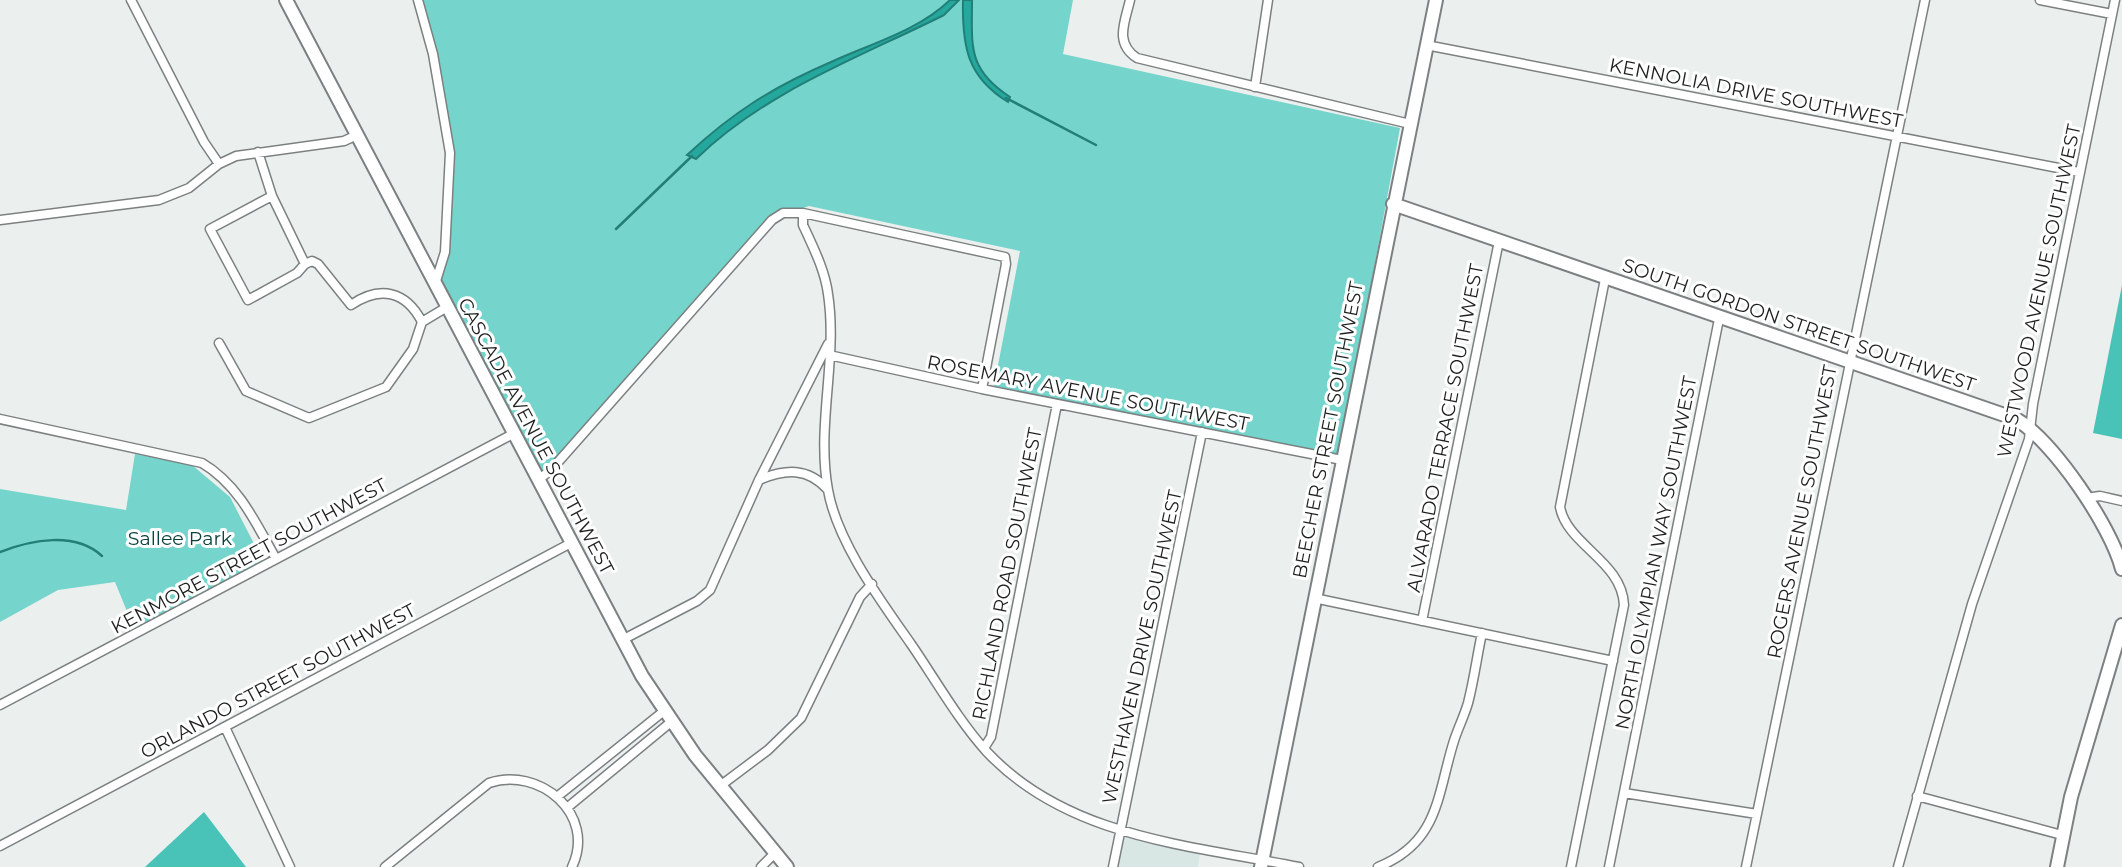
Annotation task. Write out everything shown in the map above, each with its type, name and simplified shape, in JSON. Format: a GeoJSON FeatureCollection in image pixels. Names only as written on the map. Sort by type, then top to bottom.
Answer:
{"type":"FeatureCollection","features":[{"type":"Feature","properties":{"kind":"street"},"geometry":{"type":"LineString","coordinates":[[131,0],[204,142],[219,164]]}},
{"type":"Feature","properties":{"kind":"street","name":"CASCADE AVENUE SOUTHWEST"},"geometry":{"type":"LineString","coordinates":[[286,0],[622,640],[668,716],[720,786],[787,867]]}},
{"type":"Feature","properties":{"kind":"street"},"geometry":{"type":"LineString","coordinates":[[418,0],[433,54],[450,153],[445,252],[435,285]]}},
{"type":"Feature","properties":{"kind":"street"},"geometry":{"type":"LineString","coordinates":[[1130,0],[1122,33],[1127,51],[1137,58],[1410,124]]}},
{"type":"Feature","properties":{"kind":"street"},"geometry":{"type":"LineString","coordinates":[[1255,87],[1268,0]]}},
{"type":"Feature","properties":{"kind":"street","name":"BEECHER STREET SOUTHWEST"},"geometry":{"type":"LineString","coordinates":[[1262,863],[1436,0]]}},
{"type":"Feature","properties":{"kind":"street","name":"ROGERS AVENUE SOUTHWEST"},"geometry":{"type":"LineString","coordinates":[[1746,867],[1924,0]]}},
{"type":"Feature","properties":{"kind":"street"},"geometry":{"type":"LineString","coordinates":[[2040,0],[2112,14]]}},
{"type":"Feature","properties":{"kind":"street","name":"WESTWOOD AVENUE SOUTHWEST"},"geometry":{"type":"LineString","coordinates":[[1898,867],[1972,604],[2031,428],[2033,404],[2115,0]]}},
{"type":"Feature","properties":{"kind":"street","name":"KENNOLIA DRIVE SOUTHWEST"},"geometry":{"type":"LineString","coordinates":[[1426,45],[2080,172]]}},
{"type":"Feature","properties":{"kind":"street"},"geometry":{"type":"LineString","coordinates":[[0,220],[159,200],[190,188],[219,164],[236,156],[344,141],[357,135]]}},
{"type":"Feature","properties":{"kind":"street"},"geometry":{"type":"LineString","coordinates":[[258,152],[272,195],[305,264]]}},
{"type":"Feature","properties":{"kind":"street"},"geometry":{"type":"LineString","coordinates":[[272,195],[210,229],[230,271],[248,300],[297,273],[312,261],[318,264],[351,305],[374,293],[389,292],[405,299],[422,322]]}},
{"type":"Feature","properties":{"kind":"street","name":"SOUTH GORDON STREET SOUTHWEST"},"geometry":{"type":"LineString","coordinates":[[1393,204],[1719,319],[2016,419],[2031,428],[2086,498],[2104,524],[2122,569]]}},
{"type":"Feature","properties":{"kind":"street"},"geometry":{"type":"LineString","coordinates":[[538,480],[551,470],[772,220],[783,213],[803,213],[1005,257],[1006,264],[982,389]]}},
{"type":"Feature","properties":{"kind":"street"},"geometry":{"type":"LineString","coordinates":[[803,213],[803,225],[828,292],[830,340],[824,433],[828,490],[844,535],[872,584],[984,748],[1013,776],[1051,804],[1084,820],[1262,863],[1299,867]]}},
{"type":"Feature","properties":{"kind":"street","name":"ALVARADO TERRACE SOUTHWEST"},"geometry":{"type":"LineString","coordinates":[[1422,621],[1499,241]]}},
{"type":"Feature","properties":{"kind":"street"},"geometry":{"type":"LineString","coordinates":[[1571,867],[1624,606],[1624,592],[1617,579],[1565,521],[1560,507],[1605,279]]}},
{"type":"Feature","properties":{"kind":"street"},"geometry":{"type":"LineString","coordinates":[[219,343],[246,391],[309,418],[386,387],[413,348],[422,322],[447,307]]}},
{"type":"Feature","properties":{"kind":"street","name":"NORTH OLYMPIAN WAY SOUTHWEST"},"geometry":{"type":"LineString","coordinates":[[1609,867],[1719,319]]}},
{"type":"Feature","properties":{"kind":"street"},"geometry":{"type":"LineString","coordinates":[[622,640],[697,601],[710,590],[759,480],[830,340]]}},
{"type":"Feature","properties":{"kind":"street","name":"ROSEMARY AVENUE SOUTHWEST"},"geometry":{"type":"LineString","coordinates":[[829,355],[982,389],[1342,460]]}},
{"type":"Feature","properties":{"kind":"street","name":"RICHLAND ROAD SOUTHWEST"},"geometry":{"type":"LineString","coordinates":[[984,748],[991,737],[1057,404]]}},
{"type":"Feature","properties":{"kind":"street"},"geometry":{"type":"LineString","coordinates":[[0,419],[202,463],[219,473],[232,486],[276,559]]}},
{"type":"Feature","properties":{"kind":"street","name":"WESTHAVEN DRIVE SOUTHWEST"},"geometry":{"type":"LineString","coordinates":[[1113,867],[1202,432]]}},
{"type":"Feature","properties":{"kind":"street","name":"KENMORE STREET SOUTHWEST"},"geometry":{"type":"LineString","coordinates":[[0,705],[513,434]]}},
{"type":"Feature","properties":{"kind":"street"},"geometry":{"type":"LineString","coordinates":[[759,480],[778,472],[796,471],[813,477],[828,490]]}},
{"type":"Feature","properties":{"kind":"street"},"geometry":{"type":"LineString","coordinates":[[2086,498],[2100,496],[2122,501]]}},
{"type":"Feature","properties":{"kind":"street","name":"ORLANDO STREET SOUTHWEST"},"geometry":{"type":"LineString","coordinates":[[0,846],[571,543]]}},
{"type":"Feature","properties":{"kind":"street"},"geometry":{"type":"LineString","coordinates":[[720,786],[768,750],[801,718],[860,597],[872,584]]}},
{"type":"Feature","properties":{"kind":"street"},"geometry":{"type":"LineString","coordinates":[[1314,598],[1613,661]]}},
{"type":"Feature","properties":{"kind":"street"},"geometry":{"type":"LineString","coordinates":[[2057,867],[2062,835],[2122,625]]}},
{"type":"Feature","properties":{"kind":"street"},"geometry":{"type":"LineString","coordinates":[[1378,867],[1403,854],[1416,842],[1430,824],[1440,803],[1453,745],[1468,702],[1482,633]]}},
{"type":"Feature","properties":{"kind":"street"},"geometry":{"type":"LineString","coordinates":[[558,796],[668,716]]}},
{"type":"Feature","properties":{"kind":"street"},"geometry":{"type":"LineString","coordinates":[[568,807],[668,716]]}},
{"type":"Feature","properties":{"kind":"street"},"geometry":{"type":"LineString","coordinates":[[225,727],[290,867]]}},
{"type":"Feature","properties":{"kind":"street"},"geometry":{"type":"LineString","coordinates":[[385,867],[489,783],[516,779],[541,785],[558,796],[568,807],[576,825],[578,845],[572,867]]}},
{"type":"Feature","properties":{"kind":"street"},"geometry":{"type":"LineString","coordinates":[[1624,793],[1757,814]]}},
{"type":"Feature","properties":{"kind":"street"},"geometry":{"type":"LineString","coordinates":[[1917,796],[2062,835]]}},
{"type":"Feature","properties":{"kind":"street"},"geometry":{"type":"LineString","coordinates":[[761,867],[775,853]]}},
{"type":"Feature","properties":{"kind":"shaded area"},"geometry":{"type":"Polygon","coordinates":[[[950,0],[959,0],[944,15],[783,95],[723,135],[696,159],[687,155],[737,113],[772,91],[810,71],[909,28],[950,0]]]}},
{"type":"Feature","properties":{"kind":"shaded area"},"geometry":{"type":"Polygon","coordinates":[[[963,0],[972,0],[973,44],[979,66],[996,87],[1010,97],[1008,102],[994,92],[975,71],[966,46],[963,0]]]}},
{"type":"Feature","properties":{"kind":"shaded area"},"geometry":{"type":"Polygon","coordinates":[[[2122,285],[2122,439],[2093,433],[2122,285]]]}},
{"type":"Feature","properties":{"kind":"shaded area"},"geometry":{"type":"Polygon","coordinates":[[[204,812],[246,867],[145,867],[204,812]]]}},
{"type":"Feature","properties":{"kind":"shaded area"},"geometry":{"type":"Polygon","coordinates":[[[1124,826],[1201,846],[1198,867],[1115,867],[1124,826]]]}},
{"type":"Feature","properties":{"kind":"green space"},"geometry":{"type":"Polygon","coordinates":[[[418,0],[1073,0],[1063,54],[1400,128],[1339,457],[994,386],[1020,251],[809,206],[768,221],[539,485],[432,276],[442,251],[451,155],[418,0]]]}},
{"type":"Feature","properties":{"kind":"green space","name":"Sallee Park"},"geometry":{"type":"Polygon","coordinates":[[[135,454],[192,465],[230,497],[263,561],[135,631],[115,582],[58,590],[0,622],[0,489],[126,510],[135,454]]]}},
{"type":"Feature","properties":{"kind":"waterway"},"geometry":{"type":"LineString","coordinates":[[1006,98],[1096,145]]}},
{"type":"Feature","properties":{"kind":"waterway"},"geometry":{"type":"LineString","coordinates":[[616,229],[692,156]]}},
{"type":"Feature","properties":{"kind":"waterway"},"geometry":{"type":"LineString","coordinates":[[0,552],[25,544],[52,540],[79,543],[102,556]]}}]}
